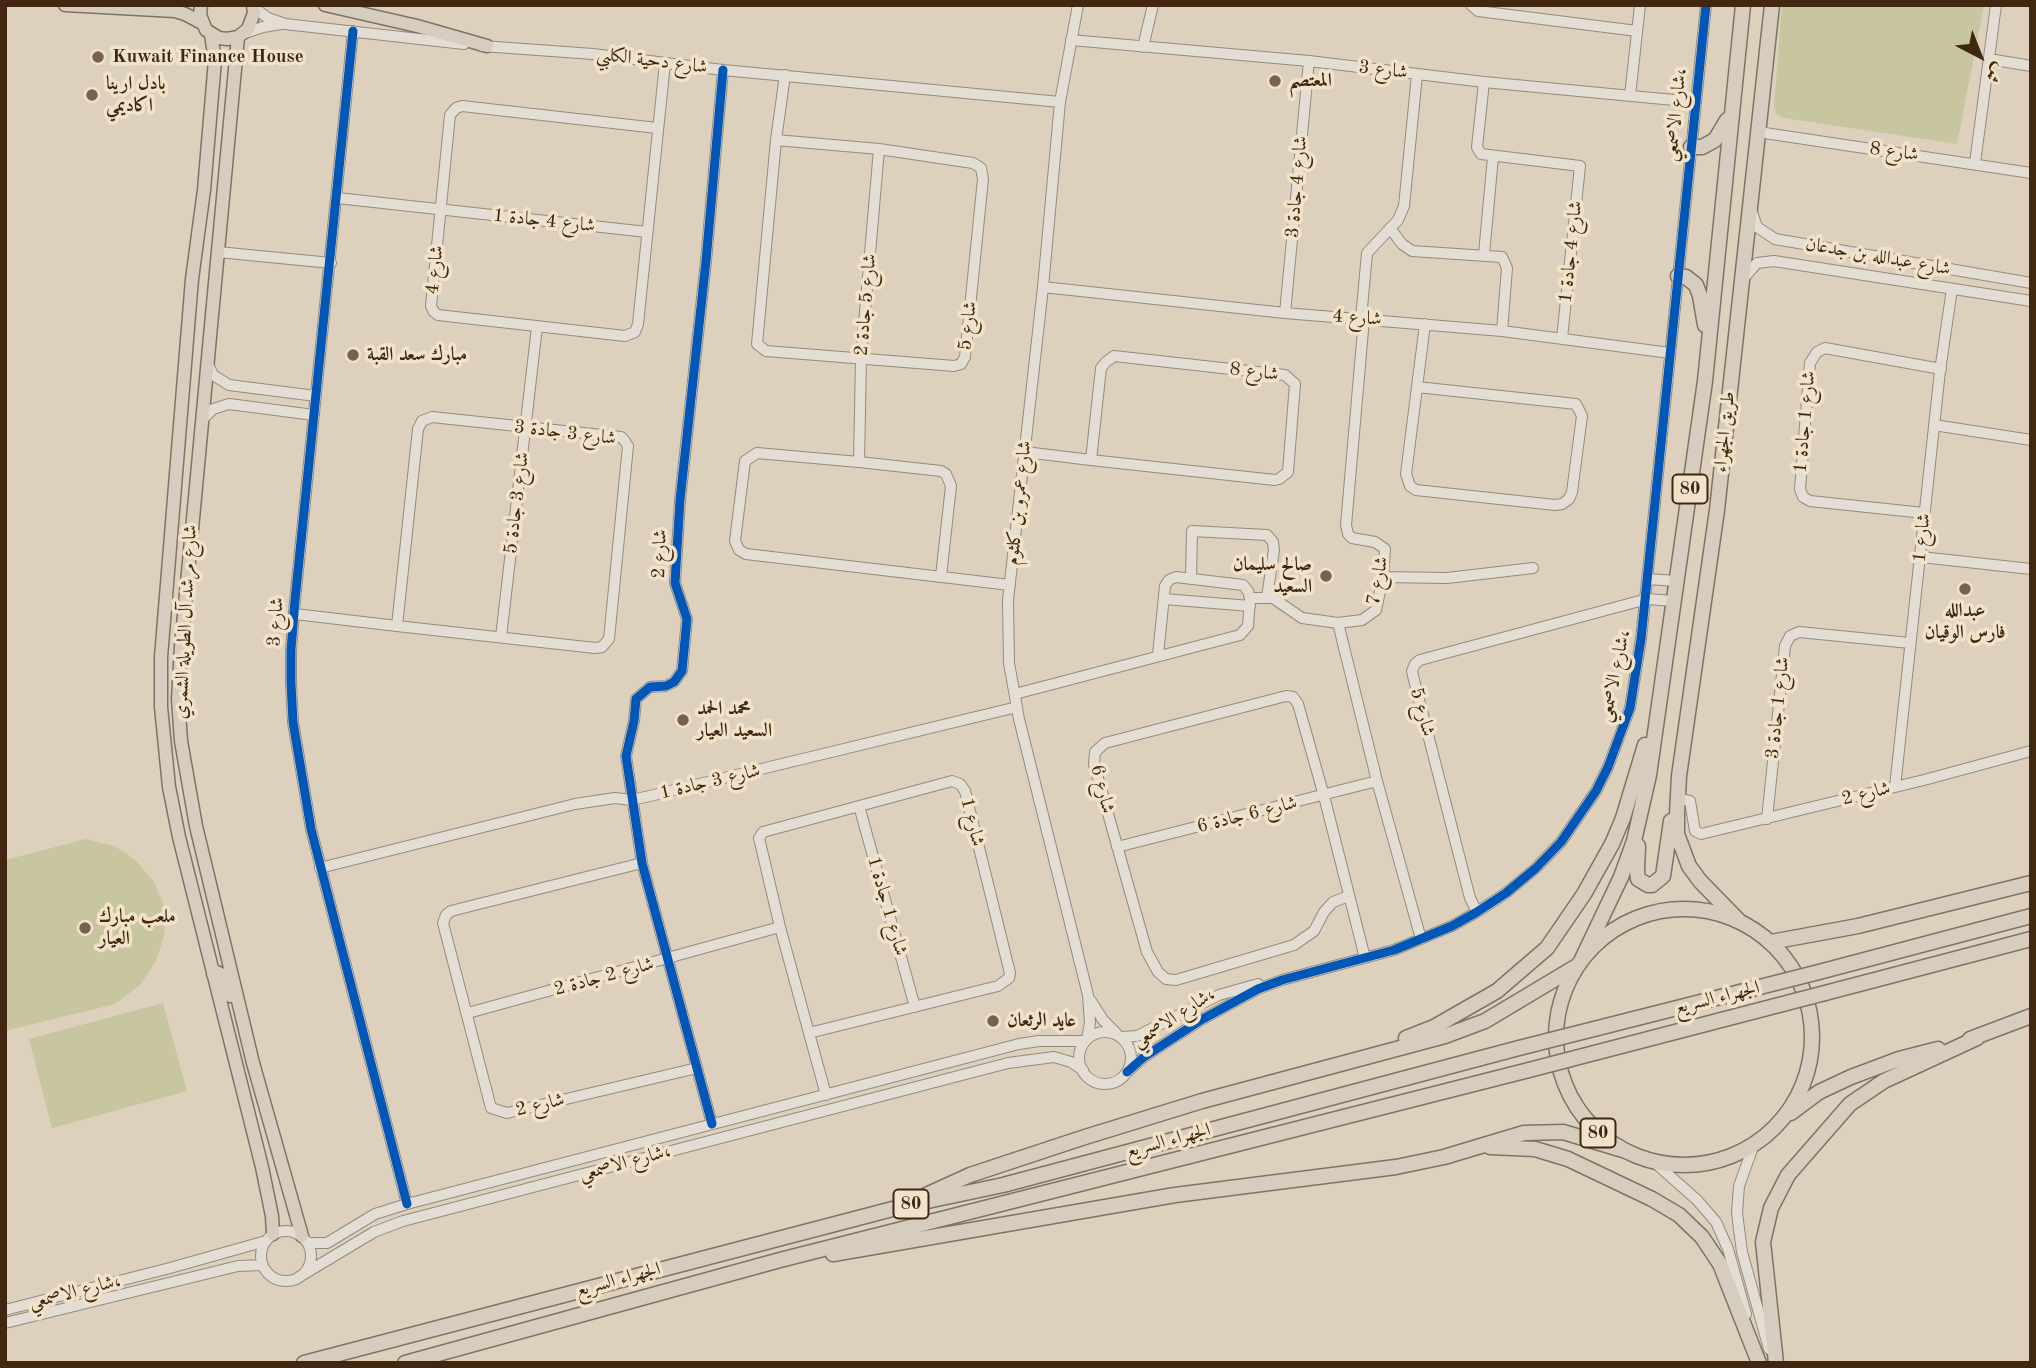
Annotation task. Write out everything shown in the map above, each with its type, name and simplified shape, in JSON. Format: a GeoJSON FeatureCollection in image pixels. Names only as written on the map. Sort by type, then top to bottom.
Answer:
{"type":"FeatureCollection","features":[{"type":"Feature","properties":{"kind":"highway","name":"طريق الجهراء"},"geometry":{"type":"LineString","coordinates":[[1580,962],[1621,877],[1634,841],[1649,775],[1709,345],[1742,5]]}},
{"type":"Feature","properties":{"kind":"highway","name":"طريق الجهراء"},"geometry":{"type":"LineString","coordinates":[[1739,921],[1689,866],[1677,834],[1678,798],[1717,510],[1772,5]]}},
{"type":"Feature","properties":{"kind":"highway"},"geometry":{"type":"LineString","coordinates":[[1690,147],[1702,147],[1716,140],[1731,109]]}},
{"type":"Feature","properties":{"kind":"highway"},"geometry":{"type":"LineString","coordinates":[[1678,276],[1686,277],[1696,285],[1709,345]]}},
{"type":"Feature","properties":{"kind":"highway"},"geometry":{"type":"LineString","coordinates":[[1343,1062],[1434,1027],[1471,1008],[1497,991],[1547,948],[1591,883],[1623,818],[1636,780],[1662,679]]}},
{"type":"Feature","properties":{"kind":"highway"},"geometry":{"type":"LineString","coordinates":[[1649,775],[1637,872],[1639,879],[1647,885],[1657,883],[1663,876],[1679,776]]}},
{"type":"Feature","properties":{"kind":"highway"},"geometry":{"type":"LineString","coordinates":[[1771,942],[1858,926],[2031,883]]}},
{"type":"Feature","properties":{"kind":"highway","name":"80"},"geometry":{"type":"LineString","coordinates":[[1677,909],[1699,910],[1739,921],[1771,942],[1786,959],[1807,999],[1812,1021],[1812,1044],[1809,1067],[1802,1088],[1779,1123],[1754,1144],[1734,1155],[1689,1166],[1653,1161],[1623,1150],[1604,1138],[1579,1112],[1570,1096],[1558,1062],[1556,1026],[1565,991],[1580,962],[1597,943],[1634,919],[1677,909]]}},
{"type":"Feature","properties":{"kind":"highway","name":"الجهراء السريع"},"geometry":{"type":"LineString","coordinates":[[304,1363],[904,1206],[1003,1185],[2031,916]]}},
{"type":"Feature","properties":{"kind":"highway","name":"الجهراء السريع"},"geometry":{"type":"LineString","coordinates":[[405,1363],[780,1260],[1529,1070],[2031,939]]}},
{"type":"Feature","properties":{"kind":"highway"},"geometry":{"type":"LineString","coordinates":[[904,1206],[970,1175],[1085,1137],[1343,1062],[1445,1036],[1485,1021],[1580,962]]}},
{"type":"Feature","properties":{"kind":"highway"},"geometry":{"type":"LineString","coordinates":[[1775,1363],[1763,1242],[1771,1208],[1788,1175],[1850,1104],[1884,1081],[2031,1016]]}},
{"type":"Feature","properties":{"kind":"highway"},"geometry":{"type":"LineString","coordinates":[[1779,1123],[1819,1092],[1851,1077],[1899,1059],[1977,1038]]}},
{"type":"Feature","properties":{"kind":"highway"},"geometry":{"type":"LineString","coordinates":[[780,1260],[885,1247],[998,1224],[1175,1195],[1396,1167],[1468,1150],[1511,1136],[1550,1131],[1576,1135],[1623,1150]]}},
{"type":"Feature","properties":{"kind":"highway"},"geometry":{"type":"LineString","coordinates":[[1468,1150],[1519,1147],[1552,1153],[1640,1193],[1679,1215],[1702,1237],[1720,1264],[1759,1363]]}},
{"type":"Feature","properties":{"kind":"main road"},"geometry":{"type":"LineString","coordinates":[[65,5],[175,11],[202,23],[211,35],[227,39],[240,36]]}},
{"type":"Feature","properties":{"kind":"main road"},"geometry":{"type":"LineString","coordinates":[[201,5],[202,23]]}},
{"type":"Feature","properties":{"kind":"main road"},"geometry":{"type":"LineString","coordinates":[[325,5],[417,26],[487,46]]}},
{"type":"Feature","properties":{"kind":"main road","name":"شارع مرشد آل الطويلة الشمري"},"geometry":{"type":"LineString","coordinates":[[253,6],[252,22],[240,36],[188,563],[178,699],[181,741],[193,815],[253,1063],[305,1239]]}},
{"type":"Feature","properties":{"kind":"main road","name":"شارع مرشد آل الطويلة الشمري"},"geometry":{"type":"LineString","coordinates":[[211,35],[215,60],[205,179],[192,279],[161,657],[161,707],[169,787],[212,974],[262,1167],[272,1216],[270,1238]]}},
{"type":"Feature","properties":{"kind":"main road"},"geometry":{"type":"LineString","coordinates":[[205,179],[211,175],[217,180],[213,229],[218,252]]}},
{"type":"Feature","properties":{"kind":"main road"},"geometry":{"type":"LineString","coordinates":[[174,514],[177,529],[173,556],[181,563],[188,563]]}},
{"type":"Feature","properties":{"kind":"main road"},"geometry":{"type":"LineString","coordinates":[[200,920],[206,926],[215,950],[222,951],[225,945]]}},
{"type":"Feature","properties":{"kind":"main road"},"geometry":{"type":"LineString","coordinates":[[212,974],[221,973],[229,994],[237,998]]}},
{"type":"Feature","properties":{"kind":"main road"},"geometry":{"type":"LineString","coordinates":[[262,1167],[268,1174],[274,1175],[280,1171],[282,1163]]}},
{"type":"Feature","properties":{"kind":"street","name":"شارع عمرو بن كلثوم"},"geometry":{"type":"LineString","coordinates":[[1078,5],[1060,102],[1043,287],[1010,585],[1009,663],[1017,707],[1088,995],[1090,1023],[1086,1040]]}},
{"type":"Feature","properties":{"kind":"street"},"geometry":{"type":"LineString","coordinates":[[1143,47],[1153,5]]}},
{"type":"Feature","properties":{"kind":"street"},"geometry":{"type":"LineString","coordinates":[[1471,5],[1478,11],[1637,31]]}},
{"type":"Feature","properties":{"kind":"street"},"geometry":{"type":"LineString","coordinates":[[1630,96],[1640,5]]}},
{"type":"Feature","properties":{"kind":"street","name":"شارع الاصمعي،"},"geometry":{"type":"LineString","coordinates":[[1120,1036],[1137,1036],[1219,995],[1365,958],[1421,939],[1477,912],[1506,893],[1544,859],[1579,818],[1596,792],[1630,708],[1647,599],[1706,5]]}},
{"type":"Feature","properties":{"kind":"street"},"geometry":{"type":"LineString","coordinates":[[1975,163],[1996,5]]}},
{"type":"Feature","properties":{"kind":"street","name":"شارع دحية الكلبي"},"geometry":{"type":"LineString","coordinates":[[253,6],[268,18],[285,24],[1060,102]]}},
{"type":"Feature","properties":{"kind":"street","name":"شارع دحية الكلبي"},"geometry":{"type":"LineString","coordinates":[[240,36],[263,27],[285,24]]}},
{"type":"Feature","properties":{"kind":"street","name":"شارع 3"},"geometry":{"type":"LineString","coordinates":[[353,32],[291,650],[293,722],[320,868],[407,1204]]}},
{"type":"Feature","properties":{"kind":"street","name":"شارع 3"},"geometry":{"type":"LineString","coordinates":[[1071,40],[1309,61],[1418,75],[1695,102]]}},
{"type":"Feature","properties":{"kind":"street"},"geometry":{"type":"LineString","coordinates":[[1989,59],[2031,66]]}},
{"type":"Feature","properties":{"kind":"street","name":"شارع 4 جادة 3"},"geometry":{"type":"LineString","coordinates":[[1285,313],[1309,61]]}},
{"type":"Feature","properties":{"kind":"street","name":"شارع 4"},"geometry":{"type":"LineString","coordinates":[[657,128],[462,106],[450,115],[431,306],[434,312],[438,315],[625,336],[635,332],[665,64]]}},
{"type":"Feature","properties":{"kind":"street","name":"شارع 2"},"geometry":{"type":"LineString","coordinates":[[712,1124],[642,863],[626,756],[634,721],[635,699],[650,687],[674,682],[682,671],[687,619],[675,583],[680,500],[723,70]]}},
{"type":"Feature","properties":{"kind":"street","name":"شارع 5"},"geometry":{"type":"LineString","coordinates":[[776,140],[878,149],[973,163],[981,168],[983,179],[965,357],[961,364],[954,366],[766,351],[757,344],[776,140],[785,75]]}},
{"type":"Feature","properties":{"kind":"street"},"geometry":{"type":"LineString","coordinates":[[1363,319],[1367,253],[1402,214],[1404,206],[1418,75]]}},
{"type":"Feature","properties":{"kind":"street"},"geometry":{"type":"LineString","coordinates":[[1484,254],[1493,157],[1484,156],[1477,147],[1485,82]]}},
{"type":"Feature","properties":{"kind":"street","name":"شارع 8"},"geometry":{"type":"LineString","coordinates":[[1758,132],[2031,173]]}},
{"type":"Feature","properties":{"kind":"street","name":"شارع 5 جادة 2"},"geometry":{"type":"LineString","coordinates":[[859,462],[861,358],[878,149]]}},
{"type":"Feature","properties":{"kind":"street","name":"شارع 4 جادة 1"},"geometry":{"type":"LineString","coordinates":[[1493,157],[1580,166],[1562,338]]}},
{"type":"Feature","properties":{"kind":"street","name":"شارع 4 جادة 1"},"geometry":{"type":"LineString","coordinates":[[337,198],[647,232]]}},
{"type":"Feature","properties":{"kind":"street","name":"شارع عبدالله بن جدعان"},"geometry":{"type":"LineString","coordinates":[[1750,200],[1757,227],[1775,239],[2031,284]]}},
{"type":"Feature","properties":{"kind":"street"},"geometry":{"type":"LineString","coordinates":[[1390,228],[1402,244],[1412,251],[1502,257],[1506,263],[1502,331]]}},
{"type":"Feature","properties":{"kind":"street"},"geometry":{"type":"LineString","coordinates":[[1787,262],[1783,256],[1783,248],[1793,243]]}},
{"type":"Feature","properties":{"kind":"street"},"geometry":{"type":"LineString","coordinates":[[218,252],[331,263]]}},
{"type":"Feature","properties":{"kind":"street","name":"شارع عبدالله بن جدعان"},"geometry":{"type":"LineString","coordinates":[[1741,286],[1744,277],[1757,263],[1774,261],[2031,301]]}},
{"type":"Feature","properties":{"kind":"street","name":"شارع 4"},"geometry":{"type":"LineString","coordinates":[[1043,287],[1285,313],[1502,331],[1670,353]]}},
{"type":"Feature","properties":{"kind":"street","name":"شارع 1"},"geometry":{"type":"LineString","coordinates":[[1895,787],[1934,425],[1952,289]]}},
{"type":"Feature","properties":{"kind":"street","name":"شارع 7"},"geometry":{"type":"LineString","coordinates":[[1267,597],[1280,602],[1302,618],[1338,623],[1362,620],[1376,610],[1383,577],[1385,549],[1379,543],[1350,537],[1346,525],[1363,319]]}},
{"type":"Feature","properties":{"kind":"street"},"geometry":{"type":"LineString","coordinates":[[1417,387],[1576,404],[1581,409],[1582,416],[1569,499],[1555,505],[1413,488],[1408,482],[1406,474],[1417,387],[1425,324]]}},
{"type":"Feature","properties":{"kind":"street","name":"شارع 3 جادة 5"},"geometry":{"type":"LineString","coordinates":[[501,637],[537,327]]}},
{"type":"Feature","properties":{"kind":"street","name":"شارع 1 جادة 1"},"geometry":{"type":"LineString","coordinates":[[1924,513],[1810,501],[1802,497],[1800,489],[1810,363],[1817,352],[1825,348],[1941,369]]}},
{"type":"Feature","properties":{"kind":"street","name":"شارع 8"},"geometry":{"type":"LineString","coordinates":[[1025,452],[1091,460],[1275,480],[1288,472],[1296,384],[1285,375],[1114,356],[1101,368],[1091,460]]}},
{"type":"Feature","properties":{"kind":"street"},"geometry":{"type":"LineString","coordinates":[[208,363],[213,376],[229,385],[316,396]]}},
{"type":"Feature","properties":{"kind":"street"},"geometry":{"type":"LineString","coordinates":[[202,419],[213,409],[229,404],[314,415]]}},
{"type":"Feature","properties":{"kind":"street","name":"شارع 3 جادة 3"},"geometry":{"type":"LineString","coordinates":[[295,614],[595,648],[602,647],[609,639],[626,442],[621,437],[432,417],[422,421],[419,424],[397,625]]}},
{"type":"Feature","properties":{"kind":"street"},"geometry":{"type":"LineString","coordinates":[[1934,425],[2031,440]]}},
{"type":"Feature","properties":{"kind":"street"},"geometry":{"type":"LineString","coordinates":[[941,576],[951,486],[949,477],[941,471],[757,453],[744,465],[735,541],[737,547],[746,554],[1010,585]]}},
{"type":"Feature","properties":{"kind":"street"},"geometry":{"type":"LineString","coordinates":[[1164,600],[1250,602],[1267,597],[1273,542],[1267,535],[1192,531],[1191,579]]}},
{"type":"Feature","properties":{"kind":"street"},"geometry":{"type":"LineString","coordinates":[[1921,556],[2031,569]]}},
{"type":"Feature","properties":{"kind":"street"},"geometry":{"type":"LineString","coordinates":[[1383,577],[1447,578],[1534,568]]}},
{"type":"Feature","properties":{"kind":"street"},"geometry":{"type":"LineString","coordinates":[[1015,694],[1240,635],[1248,626],[1250,602],[1243,585],[1176,577],[1169,580],[1165,586],[1158,655]]}},
{"type":"Feature","properties":{"kind":"street"},"geometry":{"type":"LineString","coordinates":[[1648,579],[1676,581]]}},
{"type":"Feature","properties":{"kind":"street"},"geometry":{"type":"LineString","coordinates":[[1647,599],[1674,601]]}},
{"type":"Feature","properties":{"kind":"street","name":"شارع 5"},"geometry":{"type":"LineString","coordinates":[[1477,912],[1470,898],[1413,668],[1420,660],[1647,599]]}},
{"type":"Feature","properties":{"kind":"street"},"geometry":{"type":"LineString","coordinates":[[1338,623],[1377,781],[1421,939]]}},
{"type":"Feature","properties":{"kind":"street","name":"شارع 1 جادة 3"},"geometry":{"type":"LineString","coordinates":[[1767,819],[1784,646],[1790,636],[1799,632],[1910,643]]}},
{"type":"Feature","properties":{"kind":"street","name":"شارع 6"},"geometry":{"type":"LineString","coordinates":[[1349,896],[1333,902],[1314,931],[1294,945],[1176,980],[1166,979],[1158,972],[1147,952],[1094,764],[1094,755],[1101,745],[1286,696],[1293,697],[1298,704],[1324,796],[1365,958]]}},
{"type":"Feature","properties":{"kind":"street","name":"شارع 3 جادة 1"},"geometry":{"type":"LineString","coordinates":[[320,868],[575,804],[615,798],[632,800],[1017,707]]}},
{"type":"Feature","properties":{"kind":"street","name":"شارع 2"},"geometry":{"type":"LineString","coordinates":[[1678,798],[1690,801],[1695,831],[1701,834],[2031,751]]}},
{"type":"Feature","properties":{"kind":"street","name":"شارع 1"},"geometry":{"type":"LineString","coordinates":[[809,1033],[998,986],[1009,978],[965,791],[960,784],[952,781],[760,835],[759,842],[780,927],[809,1033],[826,1095]]}},
{"type":"Feature","properties":{"kind":"street","name":"شارع 6 جادة 6"},"geometry":{"type":"LineString","coordinates":[[1117,847],[1377,781]]}},
{"type":"Feature","properties":{"kind":"street","name":"شارع 1 جادة 1"},"geometry":{"type":"LineString","coordinates":[[859,806],[915,1007]]}},
{"type":"Feature","properties":{"kind":"street","name":"شارع 2"},"geometry":{"type":"LineString","coordinates":[[642,863],[451,911],[446,915],[443,923],[491,1108],[507,1113],[696,1068]]}},
{"type":"Feature","properties":{"kind":"street","name":"شارع 2 جادة 2"},"geometry":{"type":"LineString","coordinates":[[468,1013],[780,927]]}},
{"type":"Feature","properties":{"kind":"street","name":"شارع الاصمعي،"},"geometry":{"type":"LineString","coordinates":[[1127,1072],[1144,1057],[1200,1020],[1240,998],[1282,980]]}},
{"type":"Feature","properties":{"kind":"street","name":"شارع عمرو بن كلثوم"},"geometry":{"type":"LineString","coordinates":[[1088,995],[1103,1020],[1120,1036]]}},
{"type":"Feature","properties":{"kind":"street"},"geometry":{"type":"LineString","coordinates":[[1103,1032],[1120,1036],[1130,1049],[1127,1072],[1113,1082],[1096,1082],[1083,1070],[1080,1060],[1086,1040],[1103,1032]]}},
{"type":"Feature","properties":{"kind":"street","name":"شارع الاصمعي،"},"geometry":{"type":"LineString","coordinates":[[305,1239],[327,1243],[375,1214],[407,1204],[1019,1044],[1086,1040]]}},
{"type":"Feature","properties":{"kind":"street","name":"شارع الاصمعي،"},"geometry":{"type":"LineString","coordinates":[[299,1278],[374,1232],[403,1221],[1008,1063],[1054,1057],[1071,1062],[1083,1070]]}},
{"type":"Feature","properties":{"kind":"street"},"geometry":{"type":"LineString","coordinates":[[1754,1144],[1739,1186],[1737,1213],[1742,1252],[1775,1363]]}},
{"type":"Feature","properties":{"kind":"street"},"geometry":{"type":"LineString","coordinates":[[1653,1161],[1697,1200],[1716,1222],[1728,1249],[1759,1363]]}},
{"type":"Feature","properties":{"kind":"street"},"geometry":{"type":"LineString","coordinates":[[288,1231],[305,1239],[312,1258],[310,1266],[299,1278],[278,1280],[266,1272],[261,1257],[270,1238],[288,1231]]}},
{"type":"Feature","properties":{"kind":"street","name":"شارع الاصمعي،"},"geometry":{"type":"LineString","coordinates":[[5,1310],[170,1268],[270,1238]]}},
{"type":"Feature","properties":{"kind":"street","name":"شارع الاصمعي،"},"geometry":{"type":"LineString","coordinates":[[5,1323],[238,1266],[263,1265]]}},
{"type":"Feature","properties":{"kind":"shaded area"},"geometry":{"type":"Polygon","coordinates":[[[1782,5],[1984,5],[1957,144],[1784,118],[1776,113],[1774,106],[1782,5]]]}},
{"type":"Feature","properties":{"kind":"shaded area","name":"ملعب مبارك العيار"},"geometry":{"type":"Polygon","coordinates":[[[86,839],[114,846],[127,854],[154,882],[164,906],[165,920],[164,936],[156,961],[140,985],[115,1004],[5,1031],[5,860],[86,839]]]}},
{"type":"Feature","properties":{"kind":"shaded area"},"geometry":{"type":"Polygon","coordinates":[[[163,1003],[187,1091],[52,1128],[29,1039],[163,1003]]]}},
{"type":"Feature","properties":{"kind":"cycle path"},"geometry":{"type":"LineString","coordinates":[[1127,1072],[1144,1057],[1201,1020],[1258,989],[1394,950],[1452,926],[1477,912],[1506,893],[1536,868],[1561,842],[1596,791],[1630,708],[1641,639],[1706,5]]}},
{"type":"Feature","properties":{"kind":"cycle path"},"geometry":{"type":"LineString","coordinates":[[353,31],[295,600],[291,683],[293,722],[311,829],[407,1204]]}},
{"type":"Feature","properties":{"kind":"cycle path"},"geometry":{"type":"LineString","coordinates":[[712,1124],[642,863],[626,756],[636,699],[650,687],[666,686],[674,682],[682,671],[687,619],[675,583],[680,500],[723,70]]}},
{"type":"Feature","properties":{"kind":"place","name":"Kuwait Finance House"},"geometry":{"type":"Point","coordinates":[98,57]}},
{"type":"Feature","properties":{"kind":"place","name":"المعتصم"},"geometry":{"type":"Point","coordinates":[1275,81]}},
{"type":"Feature","properties":{"kind":"place","name":"بادل ارينا اكاديمي"},"geometry":{"type":"Point","coordinates":[92,95]}},
{"type":"Feature","properties":{"kind":"place","name":"مبارك سعد القبة"},"geometry":{"type":"Point","coordinates":[353,355]}},
{"type":"Feature","properties":{"kind":"place","name":"صالح سليمان السعيد"},"geometry":{"type":"Point","coordinates":[1326,576]}},
{"type":"Feature","properties":{"kind":"place","name":"عبدالله فارس الوقيان"},"geometry":{"type":"Point","coordinates":[1965,589]}},
{"type":"Feature","properties":{"kind":"place","name":"محمد الحمد السعيد العيار"},"geometry":{"type":"Point","coordinates":[683,720]}},
{"type":"Feature","properties":{"kind":"place","name":"ملعب مبارك العيار"},"geometry":{"type":"Point","coordinates":[85,928]}},
{"type":"Feature","properties":{"kind":"place","name":"عايد الرثعان"},"geometry":{"type":"Point","coordinates":[993,1021]}}]}
